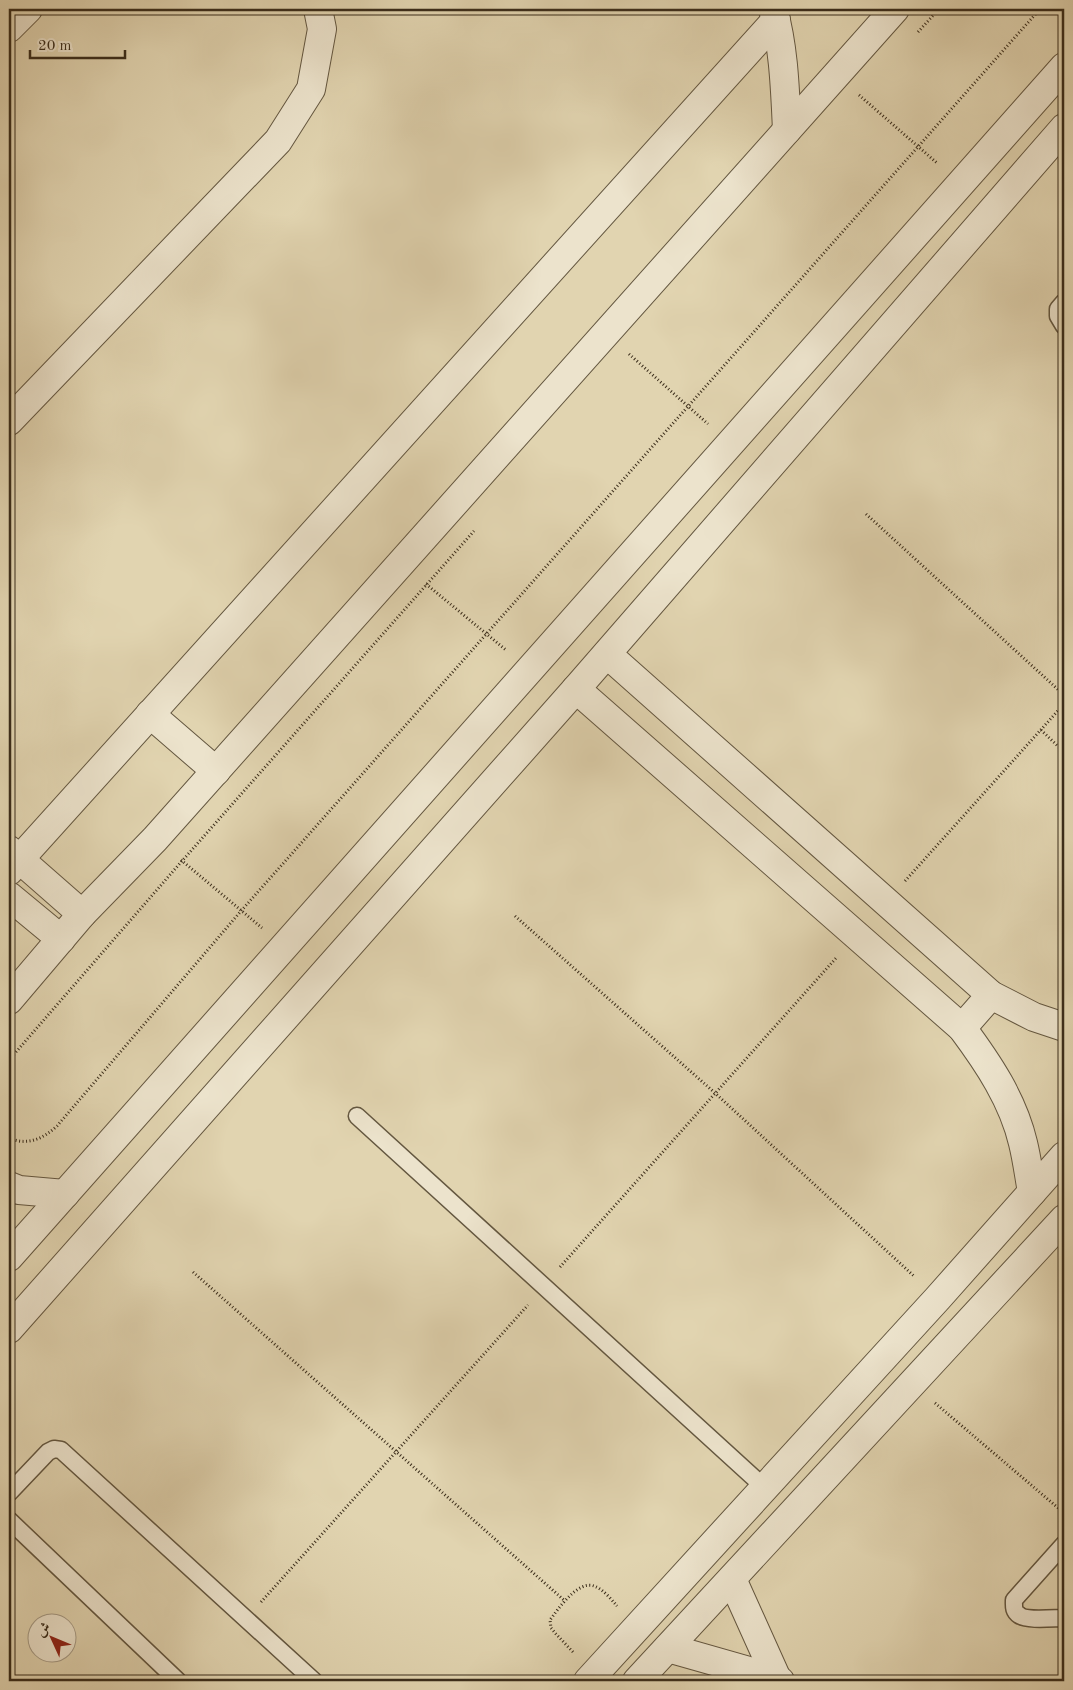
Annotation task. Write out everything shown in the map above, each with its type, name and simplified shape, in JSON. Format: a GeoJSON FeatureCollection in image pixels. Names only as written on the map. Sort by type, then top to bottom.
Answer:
{"type":"FeatureCollection","features":[{"type":"Feature","properties":{"kind":"street"},"geometry":{"type":"LineString","coordinates":[[9,422],[278,141],[311,89],[322,29],[318,9]]}},
{"type":"Feature","properties":{"kind":"street"},"geometry":{"type":"LineString","coordinates":[[9,1000],[82,914],[155,839],[895,9]]}},
{"type":"Feature","properties":{"kind":"street"},"geometry":{"type":"LineString","coordinates":[[774,14],[785,88],[786,130]]}},
{"type":"Feature","properties":{"kind":"street"},"geometry":{"type":"LineString","coordinates":[[82,914],[12,860],[150,714],[774,14]]}},
{"type":"Feature","properties":{"kind":"street"},"geometry":{"type":"LineString","coordinates":[[9,1257],[1064,67]]}},
{"type":"Feature","properties":{"kind":"street"},"geometry":{"type":"LineString","coordinates":[[9,1329],[607,654],[1064,128]]}},
{"type":"Feature","properties":{"kind":"street"},"geometry":{"type":"LineString","coordinates":[[607,654],[991,995],[1034,1017],[1064,1027]]}},
{"type":"Feature","properties":{"kind":"street"},"geometry":{"type":"LineString","coordinates":[[576,689],[962,1028],[988,1064],[1009,1104],[1023,1142],[1032,1192]]}},
{"type":"Feature","properties":{"kind":"street"},"geometry":{"type":"LineString","coordinates":[[150,714],[216,771]]}},
{"type":"Feature","properties":{"kind":"street"},"geometry":{"type":"LineString","coordinates":[[9,896],[61,939]]}},
{"type":"Feature","properties":{"kind":"street"},"geometry":{"type":"LineString","coordinates":[[962,1028],[991,995]]}},
{"type":"Feature","properties":{"kind":"street"},"geometry":{"type":"LineString","coordinates":[[592,1677],[938,1298],[1064,1156]]}},
{"type":"Feature","properties":{"kind":"street"},"geometry":{"type":"LineString","coordinates":[[9,1186],[19,1190],[65,1194]]}},
{"type":"Feature","properties":{"kind":"street"},"geometry":{"type":"LineString","coordinates":[[637,1681],[1064,1219]]}},
{"type":"Feature","properties":{"kind":"street"},"geometry":{"type":"LineString","coordinates":[[732,1579],[778,1680]]}},
{"type":"Feature","properties":{"kind":"street"},"geometry":{"type":"LineString","coordinates":[[668,1648],[778,1680]]}},
{"type":"Feature","properties":{"kind":"lane"},"geometry":{"type":"LineString","coordinates":[[1064,302],[1058,309],[1058,316],[1064,326]]}},
{"type":"Feature","properties":{"kind":"lane"},"geometry":{"type":"LineString","coordinates":[[357,1116],[764,1487]]}},
{"type":"Feature","properties":{"kind":"lane"},"geometry":{"type":"LineString","coordinates":[[9,1493],[48,1452],[54,1449],[61,1450],[314,1681]]}},
{"type":"Feature","properties":{"kind":"lane"},"geometry":{"type":"LineString","coordinates":[[9,1520],[178,1681]]}},
{"type":"Feature","properties":{"kind":"lane"},"geometry":{"type":"LineString","coordinates":[[1064,1544],[1014,1600],[1014,1609],[1019,1616],[1027,1618],[1064,1618]]}},
{"type":"Feature","properties":{"kind":"path"},"geometry":{"type":"LineString","coordinates":[[9,1138],[24,1142],[36,1140],[48,1135],[57,1126],[241,911],[1040,9]]}},
{"type":"Feature","properties":{"kind":"path"},"geometry":{"type":"LineString","coordinates":[[836,74],[960,184]]}},
{"type":"Feature","properties":{"kind":"path"},"geometry":{"type":"LineString","coordinates":[[606,333],[730,444]]}},
{"type":"Feature","properties":{"kind":"path"},"geometry":{"type":"LineString","coordinates":[[866,514],[1064,695]]}},
{"type":"Feature","properties":{"kind":"path"},"geometry":{"type":"LineString","coordinates":[[401,563],[529,670]]}},
{"type":"Feature","properties":{"kind":"path"},"geometry":{"type":"LineString","coordinates":[[887,902],[1064,704]]}},
{"type":"Feature","properties":{"kind":"path"},"geometry":{"type":"LineString","coordinates":[[1040,730],[1064,752]]}},
{"type":"Feature","properties":{"kind":"path"},"geometry":{"type":"LineString","coordinates":[[155,839],[284,947]]}},
{"type":"Feature","properties":{"kind":"path"},"geometry":{"type":"LineString","coordinates":[[9,1060],[182,861]]}},
{"type":"Feature","properties":{"kind":"path"},"geometry":{"type":"LineString","coordinates":[[515,916],[714,1093],[938,1298]]}},
{"type":"Feature","properties":{"kind":"path"},"geometry":{"type":"LineString","coordinates":[[246,1619],[856,936]]}},
{"type":"Feature","properties":{"kind":"path"},"geometry":{"type":"LineString","coordinates":[[193,1272],[565,1601]]}},
{"type":"Feature","properties":{"kind":"path"},"geometry":{"type":"LineString","coordinates":[[912,1383],[1064,1513]]}},
{"type":"Feature","properties":{"kind":"path"},"geometry":{"type":"LineString","coordinates":[[592,1677],[551,1628],[550,1620],[565,1601],[579,1588],[593,1585],[638,1625]]}}]}
